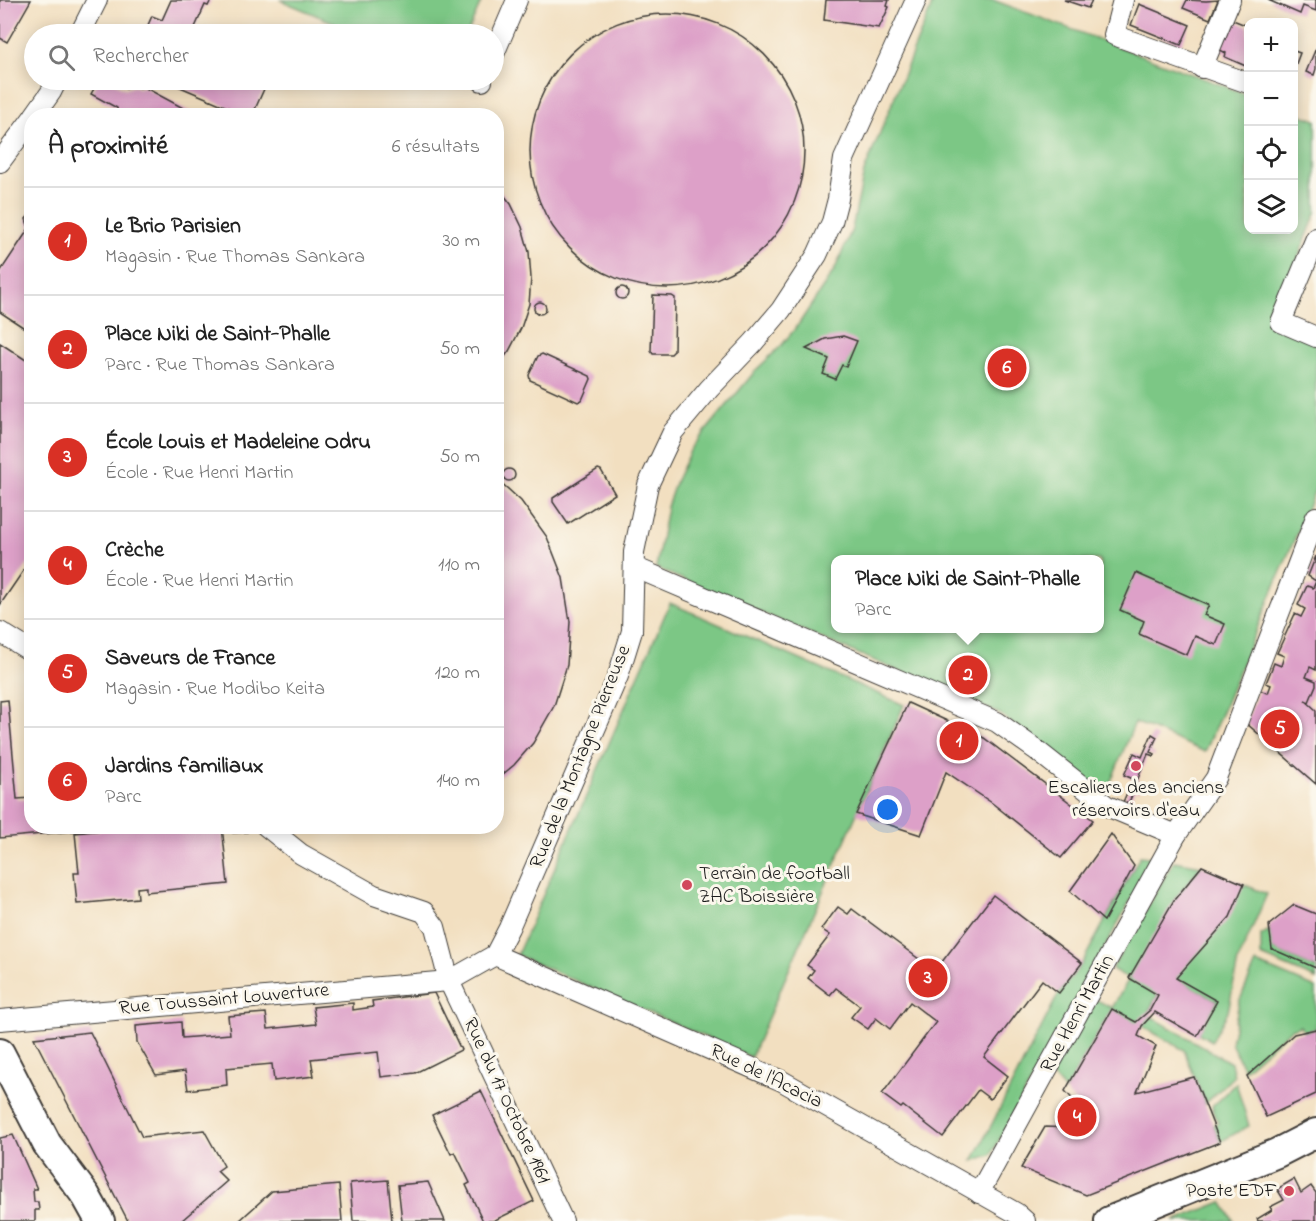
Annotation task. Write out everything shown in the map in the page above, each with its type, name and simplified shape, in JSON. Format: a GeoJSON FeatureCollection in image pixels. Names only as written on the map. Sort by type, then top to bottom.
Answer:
{"type":"FeatureCollection","features":[{"type":"Feature","properties":{"kind":"main road"},"geometry":{"type":"LineString","coordinates":[[0,1053],[47,1144],[87,1196],[100,1221]]}},
{"type":"Feature","properties":{"kind":"main road"},"geometry":{"type":"LineString","coordinates":[[1109,1221],[1277,1153],[1316,1132]]}},
{"type":"Feature","properties":{"kind":"street"},"geometry":{"type":"LineString","coordinates":[[85,24],[97,0]]}},
{"type":"Feature","properties":{"kind":"street"},"geometry":{"type":"LineString","coordinates":[[504,31],[517,0]]}},
{"type":"Feature","properties":{"kind":"street","name":"Rue de la Montagne Pierreuse"},"geometry":{"type":"LineString","coordinates":[[495,955],[509,928],[618,676],[632,631],[634,552],[648,485],[673,432],[781,310],[817,255],[832,222],[844,159],[916,0]]}},
{"type":"Feature","properties":{"kind":"street"},"geometry":{"type":"LineString","coordinates":[[1123,0],[1113,35],[1244,82]]}},
{"type":"Feature","properties":{"kind":"street"},"geometry":{"type":"LineString","coordinates":[[1202,68],[1230,0]]}},
{"type":"Feature","properties":{"kind":"street"},"geometry":{"type":"LineString","coordinates":[[39,108],[52,90]]}},
{"type":"Feature","properties":{"kind":"street"},"geometry":{"type":"LineString","coordinates":[[0,162],[24,129]]}},
{"type":"Feature","properties":{"kind":"street"},"geometry":{"type":"LineString","coordinates":[[1316,238],[1281,322],[1316,337]]}},
{"type":"Feature","properties":{"kind":"street","name":"Rue Henri Martin"},"geometry":{"type":"LineString","coordinates":[[979,1193],[1176,836],[1216,778],[1316,517]]}},
{"type":"Feature","properties":{"kind":"street"},"geometry":{"type":"LineString","coordinates":[[634,567],[997,722],[1107,806],[1176,836]]}},
{"type":"Feature","properties":{"kind":"street"},"geometry":{"type":"LineString","coordinates":[[0,633],[24,647]]}},
{"type":"Feature","properties":{"kind":"street"},"geometry":{"type":"LineString","coordinates":[[276,834],[301,854],[374,895],[424,912],[435,927],[449,981],[495,955]]}},
{"type":"Feature","properties":{"kind":"street","name":"Rue de l'Acacia"},"geometry":{"type":"LineString","coordinates":[[495,955],[782,1081],[1025,1221]]}},
{"type":"Feature","properties":{"kind":"street","name":"Rue Toussaint Louverture"},"geometry":{"type":"LineString","coordinates":[[0,1020],[449,981]]}},
{"type":"Feature","properties":{"kind":"street","name":"Rue du 17 Octobre 1961"},"geometry":{"type":"LineString","coordinates":[[449,981],[563,1221]]}},
{"type":"Feature","properties":{"kind":"green space"},"geometry":{"type":"Polygon","coordinates":[[[280,0],[482,0],[471,24],[337,24],[280,0]]]}},
{"type":"Feature","properties":{"kind":"green space"},"geometry":{"type":"Polygon","coordinates":[[[934,0],[993,0],[1244,94],[1244,234],[1298,234],[1298,113],[1316,120],[1316,213],[1271,325],[1316,343],[1316,488],[1205,752],[1135,722],[1105,796],[1000,714],[656,568],[667,507],[676,480],[691,449],[756,370],[781,346],[798,325],[835,269],[852,229],[864,172],[934,0]]]}},
{"type":"Feature","properties":{"kind":"green space","name":"Terrain de football ZAC Boissière"},"geometry":{"type":"Polygon","coordinates":[[[670,603],[904,705],[751,1057],[517,955],[670,603]]]}},
{"type":"Feature","properties":{"kind":"green space"},"geometry":{"type":"Polygon","coordinates":[[[1140,856],[1151,857],[1152,861],[991,1155],[973,1161],[1059,993],[1082,963],[1140,856]]]}},
{"type":"Feature","properties":{"kind":"green space"},"geometry":{"type":"Polygon","coordinates":[[[1174,861],[1202,866],[1174,900],[1158,995],[1147,1014],[1231,1063],[1234,1076],[1205,1104],[1184,1050],[1112,1009],[1065,1091],[1051,1075],[1095,999],[1112,1008],[1129,979],[1112,969],[1174,861]]]}},
{"type":"Feature","properties":{"kind":"green space"},"geometry":{"type":"Polygon","coordinates":[[[1235,881],[1267,894],[1238,961],[1228,1012],[1212,1041],[1198,1033],[1217,1001],[1175,978],[1235,881]]]}},
{"type":"Feature","properties":{"kind":"green space"},"geometry":{"type":"Polygon","coordinates":[[[1270,930],[1273,949],[1316,968],[1316,979],[1261,956],[1261,935],[1270,930]]]}},
{"type":"Feature","properties":{"kind":"green space"},"geometry":{"type":"Polygon","coordinates":[[[1256,963],[1316,988],[1316,1029],[1304,1032],[1300,1026],[1291,1029],[1244,1070],[1231,1043],[1239,1002],[1256,963]]]}},
{"type":"Feature","properties":{"kind":"green space"},"geometry":{"type":"Polygon","coordinates":[[[1236,1083],[1249,1126],[1220,1142],[1214,1125],[1218,1123],[1212,1106],[1236,1083]]]}},
{"type":"Feature","properties":{"kind":"green space"},"geometry":{"type":"Polygon","coordinates":[[[1222,1202],[1234,1221],[1174,1221],[1222,1202]]]}},
{"type":"Feature","properties":{"kind":"building"},"geometry":{"type":"Polygon","coordinates":[[[0,0],[31,0],[7,42],[0,38],[0,0]]]}},
{"type":"Feature","properties":{"kind":"building"},"geometry":{"type":"Polygon","coordinates":[[[171,0],[211,0],[208,6],[205,5],[196,24],[148,24],[152,16],[162,20],[171,0]]]}},
{"type":"Feature","properties":{"kind":"building"},"geometry":{"type":"Polygon","coordinates":[[[826,0],[889,0],[887,6],[889,7],[879,28],[824,20],[826,0]]]}},
{"type":"Feature","properties":{"kind":"building"},"geometry":{"type":"Polygon","coordinates":[[[1064,0],[1092,0],[1088,8],[1064,0]]]}},
{"type":"Feature","properties":{"kind":"building"},"geometry":{"type":"Polygon","coordinates":[[[1187,0],[1218,0],[1210,19],[1183,8],[1187,0]]]}},
{"type":"Feature","properties":{"kind":"building"},"geometry":{"type":"Polygon","coordinates":[[[1268,0],[1316,0],[1316,11],[1303,6],[1300,14],[1268,0]]]}},
{"type":"Feature","properties":{"kind":"building"},"geometry":{"type":"Polygon","coordinates":[[[1139,4],[1190,25],[1181,45],[1131,25],[1139,4]]]}},
{"type":"Feature","properties":{"kind":"building"},"geometry":{"type":"Polygon","coordinates":[[[667,14],[694,17],[719,24],[743,37],[764,54],[781,75],[794,99],[801,124],[804,151],[801,178],[794,203],[781,227],[764,248],[743,265],[719,278],[694,285],[667,288],[640,285],[615,278],[591,265],[570,248],[553,227],[540,203],[533,178],[530,151],[533,124],[540,99],[553,75],[570,54],[591,37],[615,24],[640,17],[667,14]]]}},
{"type":"Feature","properties":{"kind":"building"},"geometry":{"type":"Polygon","coordinates":[[[1233,20],[1244,24],[1244,65],[1225,57],[1226,53],[1220,50],[1233,20]]]}},
{"type":"Feature","properties":{"kind":"building"},"geometry":{"type":"Polygon","coordinates":[[[1316,48],[1316,69],[1314,75],[1306,72],[1316,48]]]}},
{"type":"Feature","properties":{"kind":"building"},"geometry":{"type":"Polygon","coordinates":[[[93,90],[150,90],[183,108],[117,108],[91,94],[93,90]]]}},
{"type":"Feature","properties":{"kind":"building"},"geometry":{"type":"Polygon","coordinates":[[[187,90],[264,90],[256,108],[229,108],[187,90]]]}},
{"type":"Feature","properties":{"kind":"building"},"geometry":{"type":"Polygon","coordinates":[[[504,195],[522,227],[529,252],[531,278],[529,304],[521,328],[504,358],[504,195]]]}},
{"type":"Feature","properties":{"kind":"building"},"geometry":{"type":"Polygon","coordinates":[[[24,236],[24,328],[0,312],[0,272],[24,236]]]}},
{"type":"Feature","properties":{"kind":"building"},"geometry":{"type":"Polygon","coordinates":[[[624,287],[628,293],[624,299],[620,299],[616,291],[624,287]]]}},
{"type":"Feature","properties":{"kind":"building"},"geometry":{"type":"Polygon","coordinates":[[[653,295],[675,298],[674,351],[671,354],[653,354],[651,351],[653,295]]]}},
{"type":"Feature","properties":{"kind":"building"},"geometry":{"type":"Polygon","coordinates":[[[542,302],[546,308],[542,314],[538,314],[534,306],[542,302]]]}},
{"type":"Feature","properties":{"kind":"building"},"geometry":{"type":"Polygon","coordinates":[[[843,336],[857,341],[846,367],[842,365],[835,379],[823,374],[829,359],[806,349],[825,339],[843,336]]]}},
{"type":"Feature","properties":{"kind":"building"},"geometry":{"type":"Polygon","coordinates":[[[0,343],[24,359],[24,570],[0,605],[0,343]]]}},
{"type":"Feature","properties":{"kind":"building"},"geometry":{"type":"Polygon","coordinates":[[[542,354],[590,376],[591,379],[582,400],[578,402],[530,380],[529,375],[538,356],[542,354]]]}},
{"type":"Feature","properties":{"kind":"building"},"geometry":{"type":"Polygon","coordinates":[[[507,469],[515,473],[511,481],[504,478],[504,472],[507,469]]]}},
{"type":"Feature","properties":{"kind":"building"},"geometry":{"type":"Polygon","coordinates":[[[598,469],[601,470],[615,494],[568,524],[553,502],[553,498],[598,469]]]}},
{"type":"Feature","properties":{"kind":"building"},"geometry":{"type":"Polygon","coordinates":[[[504,485],[521,501],[547,537],[563,578],[570,622],[567,665],[554,706],[533,743],[504,773],[504,485]]]}},
{"type":"Feature","properties":{"kind":"building"},"geometry":{"type":"Polygon","coordinates":[[[1316,556],[1316,581],[1308,576],[1316,556]]]}},
{"type":"Feature","properties":{"kind":"building"},"geometry":{"type":"Polygon","coordinates":[[[1136,573],[1209,605],[1204,615],[1225,624],[1216,645],[1195,636],[1187,655],[1139,634],[1144,621],[1120,610],[1136,573]]]}},
{"type":"Feature","properties":{"kind":"building"},"geometry":{"type":"Polygon","coordinates":[[[1316,581],[1316,670],[1310,667],[1306,677],[1316,681],[1316,685],[1309,702],[1305,700],[1316,710],[1316,784],[1246,723],[1259,690],[1268,693],[1271,685],[1266,683],[1274,663],[1281,666],[1284,656],[1277,653],[1295,614],[1301,617],[1305,609],[1298,605],[1307,586],[1313,588],[1316,581]]]}},
{"type":"Feature","properties":{"kind":"building"},"geometry":{"type":"Polygon","coordinates":[[[8,700],[17,799],[24,799],[24,834],[43,834],[0,838],[0,701],[8,700]]]}},
{"type":"Feature","properties":{"kind":"building"},"geometry":{"type":"Polygon","coordinates":[[[908,703],[984,738],[1093,820],[1061,858],[992,803],[946,772],[921,835],[856,814],[908,703]]]}},
{"type":"Feature","properties":{"kind":"building","name":"Escaliers des anciens réservoirs d'eau"},"geometry":{"type":"Polygon","coordinates":[[[1152,734],[1157,737],[1150,752],[1155,754],[1154,756],[1148,754],[1135,786],[1140,788],[1139,791],[1135,789],[1128,804],[1123,802],[1133,779],[1124,775],[1134,753],[1142,757],[1152,734]]]}},
{"type":"Feature","properties":{"kind":"building"},"geometry":{"type":"Polygon","coordinates":[[[75,834],[223,834],[228,884],[146,892],[146,887],[137,888],[138,898],[77,904],[74,873],[79,873],[75,834]]]}},
{"type":"Feature","properties":{"kind":"building"},"geometry":{"type":"Polygon","coordinates":[[[1111,834],[1134,866],[1104,921],[1070,891],[1111,834]]]}},
{"type":"Feature","properties":{"kind":"building"},"geometry":{"type":"Polygon","coordinates":[[[1202,866],[1244,884],[1230,917],[1176,978],[1217,1001],[1197,1036],[1155,1012],[1142,1026],[1138,1036],[1156,1046],[1137,1092],[1194,1077],[1220,1142],[1086,1195],[1021,1168],[1045,1127],[1069,1128],[1081,1108],[1065,1091],[1112,1009],[1136,1022],[1150,1010],[1158,995],[1129,978],[1174,900],[1202,866]]]}},
{"type":"Feature","properties":{"kind":"building"},"geometry":{"type":"Polygon","coordinates":[[[993,895],[1082,963],[1059,993],[1042,980],[984,1057],[1008,1076],[990,1099],[978,1090],[943,1137],[903,1106],[901,1108],[882,1094],[936,1022],[910,1002],[890,1029],[876,1018],[868,1029],[851,1017],[860,1006],[836,988],[830,995],[808,978],[814,970],[807,965],[830,935],[821,929],[838,907],[848,914],[852,909],[935,971],[993,895]]]}},
{"type":"Feature","properties":{"kind":"building"},"geometry":{"type":"Polygon","coordinates":[[[1294,905],[1316,914],[1316,968],[1272,949],[1269,925],[1294,905]]]}},
{"type":"Feature","properties":{"kind":"building"},"geometry":{"type":"Polygon","coordinates":[[[434,993],[461,1050],[415,1073],[381,1077],[378,1052],[311,1059],[314,1076],[274,1081],[272,1064],[226,1068],[227,1085],[188,1090],[185,1071],[156,1075],[137,1042],[136,1026],[181,1022],[182,1038],[230,1034],[228,1016],[266,1013],[268,1029],[316,1024],[313,1007],[353,1003],[353,1010],[373,1007],[372,1001],[434,993]]]}},
{"type":"Feature","properties":{"kind":"building"},"geometry":{"type":"Polygon","coordinates":[[[1316,1029],[1316,1094],[1266,1117],[1247,1076],[1294,1034],[1316,1029]]]}},
{"type":"Feature","properties":{"kind":"building"},"geometry":{"type":"Polygon","coordinates":[[[90,1032],[142,1137],[204,1130],[224,1166],[217,1171],[227,1181],[181,1221],[128,1221],[34,1038],[90,1032]]]}},
{"type":"Feature","properties":{"kind":"building"},"geometry":{"type":"Polygon","coordinates":[[[481,1091],[534,1201],[493,1221],[483,1221],[466,1185],[470,1183],[455,1152],[451,1154],[432,1115],[481,1091]]]}},
{"type":"Feature","properties":{"kind":"building"},"geometry":{"type":"Polygon","coordinates":[[[13,1135],[37,1189],[33,1189],[34,1202],[38,1202],[39,1210],[35,1210],[35,1221],[0,1221],[0,1138],[13,1135]]]}},
{"type":"Feature","properties":{"kind":"building"},"geometry":{"type":"Polygon","coordinates":[[[1294,1179],[1301,1193],[1311,1186],[1316,1193],[1316,1221],[1258,1221],[1257,1219],[1272,1210],[1270,1207],[1284,1200],[1277,1189],[1294,1179]]]}},
{"type":"Feature","properties":{"kind":"building"},"geometry":{"type":"Polygon","coordinates":[[[388,1180],[392,1221],[353,1221],[350,1183],[388,1180]]]}},
{"type":"Feature","properties":{"kind":"building"},"geometry":{"type":"Polygon","coordinates":[[[428,1182],[445,1221],[402,1221],[398,1185],[428,1182]]]}},
{"type":"Feature","properties":{"kind":"building"},"geometry":{"type":"Polygon","coordinates":[[[339,1185],[342,1221],[239,1221],[272,1191],[339,1185]]]}},
{"type":"Feature","properties":{"kind":"place","name":"Jardins familiaux"},"geometry":{"type":"Point","coordinates":[1007,368]}},
{"type":"Feature","properties":{"kind":"place","name":"Place Niki de Saint-Phalle"},"geometry":{"type":"Point","coordinates":[968,675]}},
{"type":"Feature","properties":{"kind":"place","name":"Saveurs de France"},"geometry":{"type":"Point","coordinates":[1280,729]}},
{"type":"Feature","properties":{"kind":"place","name":"Le Brio Parisien"},"geometry":{"type":"Point","coordinates":[959,741]}},
{"type":"Feature","properties":{"kind":"place","name":"Escaliers des anciens réservoirs d'eau"},"geometry":{"type":"Point","coordinates":[1136,766]}},
{"type":"Feature","properties":{"kind":"place","name":"Terrain de football ZAC Boissière"},"geometry":{"type":"Point","coordinates":[687,885]}},
{"type":"Feature","properties":{"kind":"place","name":"École Louis et Madeleine Odru"},"geometry":{"type":"Point","coordinates":[928,978]}},
{"type":"Feature","properties":{"kind":"place","name":"Crèche"},"geometry":{"type":"Point","coordinates":[1077,1117]}},
{"type":"Feature","properties":{"kind":"place","name":"Poste EDF"},"geometry":{"type":"Point","coordinates":[1289,1191]}}]}
